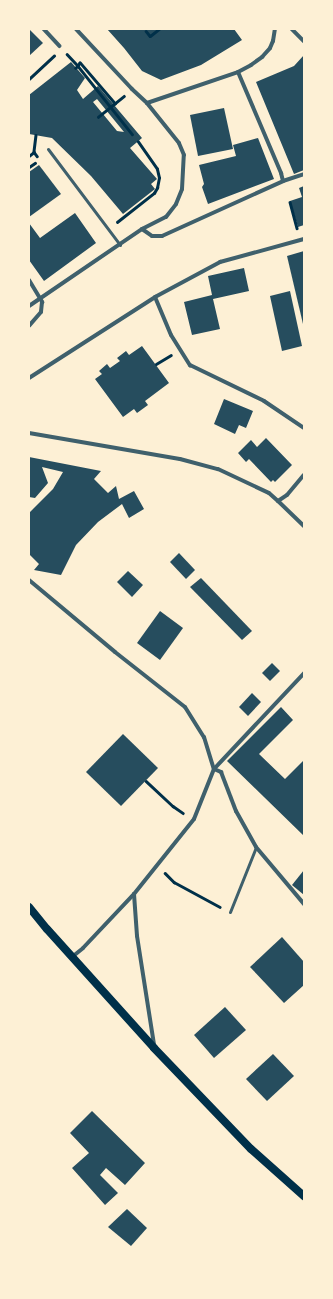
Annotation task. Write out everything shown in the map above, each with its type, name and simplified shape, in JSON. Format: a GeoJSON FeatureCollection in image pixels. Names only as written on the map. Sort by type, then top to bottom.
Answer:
{"type":"FeatureCollection","features":[{"type":"Feature","properties":{"kind":"main road"},"geometry":{"type":"LineString","coordinates":[[29,908],[154,1048],[251,1149],[304,1196]]}},
{"type":"Feature","properties":{"kind":"street"},"geometry":{"type":"LineString","coordinates":[[44,29],[60,46]]}},
{"type":"Feature","properties":{"kind":"street"},"geometry":{"type":"LineString","coordinates":[[29,306],[142,229],[166,217],[176,204],[182,190],[184,155],[179,144],[147,102],[132,90],[76,29]]}},
{"type":"Feature","properties":{"kind":"street"},"geometry":{"type":"LineString","coordinates":[[147,102],[238,72],[267,52],[273,41],[275,29]]}},
{"type":"Feature","properties":{"kind":"street"},"geometry":{"type":"LineString","coordinates":[[292,29],[304,41]]}},
{"type":"Feature","properties":{"kind":"street"},"geometry":{"type":"LineString","coordinates":[[238,72],[281,173],[283,181]]}},
{"type":"Feature","properties":{"kind":"street"},"geometry":{"type":"LineString","coordinates":[[142,229],[152,236],[162,236],[283,181],[304,174]]}},
{"type":"Feature","properties":{"kind":"street"},"geometry":{"type":"LineString","coordinates":[[29,378],[155,297],[220,262],[304,239]]}},
{"type":"Feature","properties":{"kind":"street"},"geometry":{"type":"LineString","coordinates":[[29,280],[41,298],[41,312],[29,326]]}},
{"type":"Feature","properties":{"kind":"street"},"geometry":{"type":"LineString","coordinates":[[155,297],[171,335],[190,365],[264,401],[304,428]]}},
{"type":"Feature","properties":{"kind":"street"},"geometry":{"type":"LineString","coordinates":[[29,433],[180,459],[218,469],[269,493],[304,526]]}},
{"type":"Feature","properties":{"kind":"street"},"geometry":{"type":"LineString","coordinates":[[278,500],[287,494],[304,475]]}},
{"type":"Feature","properties":{"kind":"street"},"geometry":{"type":"LineString","coordinates":[[29,580],[115,652],[185,707],[204,737],[214,769],[221,772],[236,811],[256,846],[304,904]]}},
{"type":"Feature","properties":{"kind":"street"},"geometry":{"type":"LineString","coordinates":[[72,957],[83,948],[134,894],[194,819],[214,769],[304,673]]}},
{"type":"Feature","properties":{"kind":"street"},"geometry":{"type":"LineString","coordinates":[[134,894],[137,936],[154,1048]]}},
{"type":"Feature","properties":{"kind":"lane"},"geometry":{"type":"LineString","coordinates":[[48,148],[120,245]]}},
{"type":"Feature","properties":{"kind":"lane"},"geometry":{"type":"LineString","coordinates":[[230,912],[256,846]]}},
{"type":"Feature","properties":{"kind":"path"},"geometry":{"type":"LineString","coordinates":[[146,31],[150,36],[160,29]]}},
{"type":"Feature","properties":{"kind":"path"},"geometry":{"type":"LineString","coordinates":[[60,46],[132,134]]}},
{"type":"Feature","properties":{"kind":"path"},"geometry":{"type":"LineString","coordinates":[[29,79],[59,51]]}},
{"type":"Feature","properties":{"kind":"path"},"geometry":{"type":"LineString","coordinates":[[77,67],[80,63],[115,104]]}},
{"type":"Feature","properties":{"kind":"path"},"geometry":{"type":"LineString","coordinates":[[98,117],[132,90]]}},
{"type":"Feature","properties":{"kind":"path"},"geometry":{"type":"LineString","coordinates":[[29,156],[34,152],[36,135]]}},
{"type":"Feature","properties":{"kind":"path"},"geometry":{"type":"LineString","coordinates":[[108,229],[154,194],[157,188],[159,178],[157,169],[138,142]]}},
{"type":"Feature","properties":{"kind":"path"},"geometry":{"type":"LineString","coordinates":[[29,167],[35,163]]}},
{"type":"Feature","properties":{"kind":"path"},"geometry":{"type":"LineString","coordinates":[[290,202],[298,230],[291,232]]}},
{"type":"Feature","properties":{"kind":"path"},"geometry":{"type":"LineString","coordinates":[[156,364],[167,357]]}},
{"type":"Feature","properties":{"kind":"path"},"geometry":{"type":"LineString","coordinates":[[146,781],[173,806],[194,819]]}},
{"type":"Feature","properties":{"kind":"path"},"geometry":{"type":"LineString","coordinates":[[174,882],[230,912]]}},
{"type":"Feature","properties":{"kind":"building"},"geometry":{"type":"Polygon","coordinates":[[[29,29],[43,43],[29,56],[29,29]]]}},
{"type":"Feature","properties":{"kind":"building"},"geometry":{"type":"Polygon","coordinates":[[[107,29],[234,29],[242,40],[201,65],[161,80],[142,71],[107,29]]]}},
{"type":"Feature","properties":{"kind":"building"},"geometry":{"type":"Polygon","coordinates":[[[304,55],[304,170],[294,174],[256,82],[294,66],[304,55]]]}},
{"type":"Feature","properties":{"kind":"building"},"geometry":{"type":"Polygon","coordinates":[[[71,62],[85,78],[77,90],[83,99],[98,86],[142,138],[130,148],[157,179],[151,184],[155,189],[123,214],[91,176],[52,138],[29,134],[29,95],[71,62]],[[97,99],[93,102],[117,131],[124,132],[97,99]]]}},
{"type":"Feature","properties":{"kind":"building"},"geometry":{"type":"Polygon","coordinates":[[[224,108],[233,149],[198,156],[190,115],[224,108]]]}},
{"type":"Feature","properties":{"kind":"building"},"geometry":{"type":"Polygon","coordinates":[[[258,138],[274,179],[208,204],[202,187],[204,184],[199,165],[236,156],[233,145],[258,138]]]}},
{"type":"Feature","properties":{"kind":"building"},"geometry":{"type":"Polygon","coordinates":[[[39,165],[61,194],[29,217],[29,172],[39,165]]]}},
{"type":"Feature","properties":{"kind":"building"},"geometry":{"type":"Polygon","coordinates":[[[304,186],[304,225],[298,227],[290,201],[302,197],[299,188],[304,186]]]}},
{"type":"Feature","properties":{"kind":"building"},"geometry":{"type":"Polygon","coordinates":[[[75,213],[96,243],[44,281],[29,260],[29,223],[40,238],[75,213]]]}},
{"type":"Feature","properties":{"kind":"building"},"geometry":{"type":"Polygon","coordinates":[[[304,251],[304,323],[303,324],[287,256],[304,251]]]}},
{"type":"Feature","properties":{"kind":"building"},"geometry":{"type":"Polygon","coordinates":[[[244,268],[249,291],[213,299],[220,329],[192,335],[184,302],[212,295],[208,276],[244,268]]]}},
{"type":"Feature","properties":{"kind":"building"},"geometry":{"type":"Polygon","coordinates":[[[290,291],[302,346],[282,351],[270,296],[290,291]]]}},
{"type":"Feature","properties":{"kind":"building"},"geometry":{"type":"Polygon","coordinates":[[[142,346],[169,383],[145,401],[148,405],[137,413],[134,409],[123,417],[95,379],[102,374],[99,371],[107,364],[110,368],[120,361],[117,358],[126,351],[129,355],[142,346]]]}},
{"type":"Feature","properties":{"kind":"building"},"geometry":{"type":"Polygon","coordinates":[[[224,399],[253,411],[246,428],[239,425],[235,434],[214,424],[224,399]]]}},
{"type":"Feature","properties":{"kind":"building"},"geometry":{"type":"Polygon","coordinates":[[[266,438],[292,465],[275,482],[273,480],[271,482],[249,459],[246,462],[238,453],[251,440],[257,447],[266,438]]]}},
{"type":"Feature","properties":{"kind":"building"},"geometry":{"type":"Polygon","coordinates":[[[29,457],[101,471],[94,479],[108,493],[116,486],[119,499],[134,491],[144,509],[129,518],[122,504],[98,522],[76,545],[61,575],[34,570],[39,564],[29,554],[29,513],[53,489],[63,472],[42,467],[48,483],[35,498],[29,497],[29,457]]]}},
{"type":"Feature","properties":{"kind":"building"},"geometry":{"type":"Polygon","coordinates":[[[179,553],[195,570],[186,579],[170,562],[179,553]]]}},
{"type":"Feature","properties":{"kind":"building"},"geometry":{"type":"Polygon","coordinates":[[[128,571],[143,585],[132,597],[117,582],[128,571]]]}},
{"type":"Feature","properties":{"kind":"building"},"geometry":{"type":"Polygon","coordinates":[[[201,578],[252,631],[242,640],[190,587],[201,578]]]}},
{"type":"Feature","properties":{"kind":"building"},"geometry":{"type":"Polygon","coordinates":[[[160,611],[183,628],[160,660],[137,643],[160,611]]]}},
{"type":"Feature","properties":{"kind":"building"},"geometry":{"type":"Polygon","coordinates":[[[272,663],[280,671],[270,681],[262,673],[272,663]]]}},
{"type":"Feature","properties":{"kind":"building"},"geometry":{"type":"Polygon","coordinates":[[[252,693],[261,702],[248,716],[239,707],[252,693]]]}},
{"type":"Feature","properties":{"kind":"building"},"geometry":{"type":"Polygon","coordinates":[[[281,707],[293,720],[259,754],[285,779],[304,760],[304,836],[227,761],[281,707]]]}},
{"type":"Feature","properties":{"kind":"building"},"geometry":{"type":"Polygon","coordinates":[[[123,734],[158,768],[121,806],[86,772],[123,734]]]}},
{"type":"Feature","properties":{"kind":"building"},"geometry":{"type":"Polygon","coordinates":[[[304,870],[304,895],[292,885],[304,870]]]}},
{"type":"Feature","properties":{"kind":"building"},"geometry":{"type":"Polygon","coordinates":[[[282,937],[304,962],[304,985],[284,1003],[250,967],[282,937]]]}},
{"type":"Feature","properties":{"kind":"building"},"geometry":{"type":"Polygon","coordinates":[[[225,1007],[246,1030],[214,1058],[194,1035],[225,1007]]]}},
{"type":"Feature","properties":{"kind":"building"},"geometry":{"type":"Polygon","coordinates":[[[273,1054],[294,1076],[267,1101],[246,1079],[273,1054]]]}},
{"type":"Feature","properties":{"kind":"building"},"geometry":{"type":"Polygon","coordinates":[[[92,1111],[145,1163],[125,1185],[106,1168],[100,1175],[118,1193],[105,1205],[72,1168],[89,1153],[70,1133],[92,1111]]]}},
{"type":"Feature","properties":{"kind":"building"},"geometry":{"type":"Polygon","coordinates":[[[127,1209],[147,1228],[131,1246],[108,1227],[127,1209]]]}}]}
